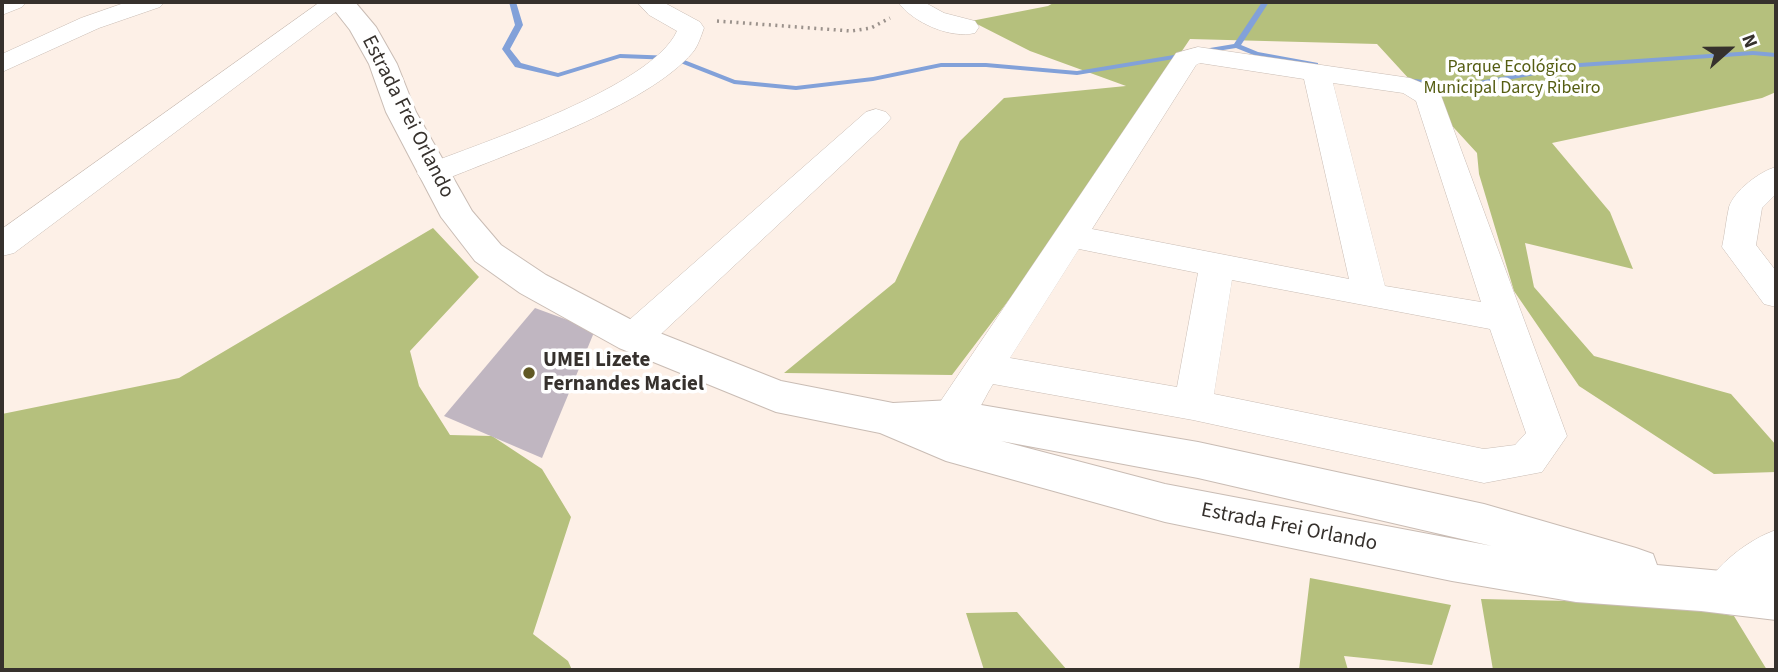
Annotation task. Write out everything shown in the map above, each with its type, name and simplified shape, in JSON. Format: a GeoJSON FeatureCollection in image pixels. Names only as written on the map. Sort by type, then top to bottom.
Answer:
{"type":"FeatureCollection","features":[{"type":"Feature","properties":{"kind":"street"},"geometry":{"type":"LineString","coordinates":[[2,7],[13,2]]}},
{"type":"Feature","properties":{"kind":"street"},"geometry":{"type":"LineString","coordinates":[[2,64],[90,23],[151,2]]}},
{"type":"Feature","properties":{"kind":"street"},"geometry":{"type":"LineString","coordinates":[[2,245],[338,2]]}},
{"type":"Feature","properties":{"kind":"street","name":"Estrada Frei Orlando"},"geometry":{"type":"LineString","coordinates":[[338,2],[362,27],[383,64],[401,112],[433,173],[458,217],[488,253],[533,284],[633,338],[776,396],[888,418],[953,416],[1198,460],[1484,524],[1713,590]]}},
{"type":"Feature","properties":{"kind":"street"},"geometry":{"type":"LineString","coordinates":[[433,173],[569,118],[615,96],[668,61],[691,35],[691,28],[674,17],[655,10],[649,2]]}},
{"type":"Feature","properties":{"kind":"street"},"geometry":{"type":"LineString","coordinates":[[910,3],[934,17],[966,27]]}},
{"type":"Feature","properties":{"kind":"street"},"geometry":{"type":"LineString","coordinates":[[953,416],[1186,59],[1198,55],[1317,75],[1410,86],[1429,96],[1504,320],[1547,436],[1527,460],[1484,466],[1193,405],[985,368]]}},
{"type":"Feature","properties":{"kind":"street"},"geometry":{"type":"LineString","coordinates":[[1317,75],[1370,296]]}},
{"type":"Feature","properties":{"kind":"street"},"geometry":{"type":"LineString","coordinates":[[633,338],[876,118]]}},
{"type":"Feature","properties":{"kind":"street"},"geometry":{"type":"LineString","coordinates":[[1776,177],[1746,205],[1739,247],[1776,295]]}},
{"type":"Feature","properties":{"kind":"street"},"geometry":{"type":"LineString","coordinates":[[1070,236],[1504,320]]}},
{"type":"Feature","properties":{"kind":"street"},"geometry":{"type":"LineString","coordinates":[[1193,405],[1217,266]]}},
{"type":"Feature","properties":{"kind":"street","name":"Estrada Frei Orlando"},"geometry":{"type":"LineString","coordinates":[[888,418],[946,444],[1165,503],[1452,560],[1576,581],[1713,590],[1776,598]]}},
{"type":"Feature","properties":{"kind":"street"},"geometry":{"type":"LineString","coordinates":[[1713,590],[1776,549]]}},
{"type":"Feature","properties":{"kind":"path"},"geometry":{"type":"LineString","coordinates":[[674,17],[851,31],[871,28],[910,3]]}},
{"type":"Feature","properties":{"kind":"green space","name":"Parque Ecológico Municipal Darcy Ribeiro"},"geometry":{"type":"Polygon","coordinates":[[[1055,2],[1776,2],[1776,92],[1762,98],[1552,143],[1610,212],[1633,269],[1525,243],[1534,287],[1594,356],[1731,394],[1776,445],[1776,472],[1714,474],[1579,386],[1514,291],[1479,174],[1477,153],[1377,44],[1190,39],[1058,235],[952,375],[784,373],[895,282],[960,141],[1004,98],[1126,86],[1030,51],[971,21],[1048,6],[1055,2]]]}},
{"type":"Feature","properties":{"kind":"green space"},"geometry":{"type":"Polygon","coordinates":[[[433,228],[479,277],[410,351],[419,386],[450,435],[492,436],[542,469],[571,517],[533,634],[568,661],[572,670],[2,670],[2,414],[179,378],[433,228]]]}},
{"type":"Feature","properties":{"kind":"green space"},"geometry":{"type":"Polygon","coordinates":[[[1310,578],[1451,605],[1432,665],[1344,656],[1348,670],[1299,670],[1310,578]]]}},
{"type":"Feature","properties":{"kind":"green space"},"geometry":{"type":"Polygon","coordinates":[[[1481,599],[1660,603],[1734,616],[1767,670],[1493,670],[1481,599]]]}},
{"type":"Feature","properties":{"kind":"green space"},"geometry":{"type":"Polygon","coordinates":[[[1017,612],[1067,670],[984,670],[966,613],[1017,612]]]}},
{"type":"Feature","properties":{"kind":"building","name":"UMEI Lizete Fernandes Maciel"},"geometry":{"type":"Polygon","coordinates":[[[535,308],[595,330],[542,458],[444,416],[535,308]]]}},
{"type":"Feature","properties":{"kind":"waterway"},"geometry":{"type":"LineString","coordinates":[[512,2],[519,25],[506,49],[518,65],[558,75],[620,56],[674,58],[734,82],[796,88],[873,79],[941,65],[986,65],[1077,73],[1186,55]]}},
{"type":"Feature","properties":{"kind":"waterway"},"geometry":{"type":"LineString","coordinates":[[1237,46],[1265,2]]}},
{"type":"Feature","properties":{"kind":"waterway"},"geometry":{"type":"LineString","coordinates":[[1201,52],[1237,46]]}},
{"type":"Feature","properties":{"kind":"waterway"},"geometry":{"type":"LineString","coordinates":[[1237,46],[1256,54],[1315,65]]}},
{"type":"Feature","properties":{"kind":"waterway"},"geometry":{"type":"LineString","coordinates":[[1404,80],[1462,86],[1580,65],[1753,53],[1776,55]]}},
{"type":"Feature","properties":{"kind":"place","name":"UMEI Lizete Fernandes Maciel"},"geometry":{"type":"Point","coordinates":[529,373]}}]}
